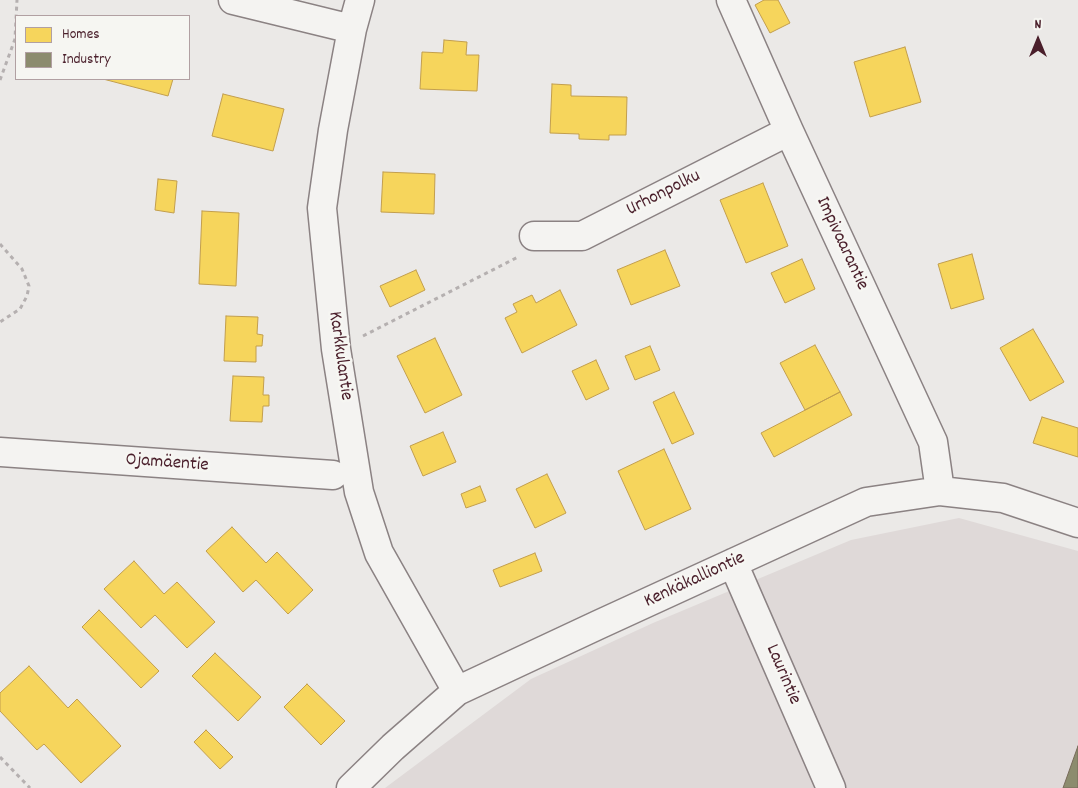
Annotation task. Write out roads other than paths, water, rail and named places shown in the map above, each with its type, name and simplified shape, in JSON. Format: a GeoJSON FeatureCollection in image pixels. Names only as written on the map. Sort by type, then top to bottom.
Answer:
{"type":"FeatureCollection","features":[{"type":"Feature","properties":{"kind":"street"},"geometry":{"type":"LineString","coordinates":[[233,0],[352,29]]}},
{"type":"Feature","properties":{"kind":"street","name":"Karkkulantie"},"geometry":{"type":"LineString","coordinates":[[360,0],[352,29],[333,130],[322,208],[336,349],[359,492],[379,553],[457,691]]}},
{"type":"Feature","properties":{"kind":"street","name":"Impivaarantie"},"geometry":{"type":"LineString","coordinates":[[731,0],[789,131],[933,442],[940,490]]}},
{"type":"Feature","properties":{"kind":"street","name":"Urhonpolku"},"geometry":{"type":"LineString","coordinates":[[547,236],[582,236],[789,131]]}},
{"type":"Feature","properties":{"kind":"street","name":"Ojamäentie"},"geometry":{"type":"LineString","coordinates":[[0,452],[333,475]]}},
{"type":"Feature","properties":{"kind":"street","name":"Kenkäkalliontie"},"geometry":{"type":"LineString","coordinates":[[351,788],[393,747],[457,691],[866,502],[940,490],[1003,498],[1078,523]]}},
{"type":"Feature","properties":{"kind":"street","name":"Laurintie"},"geometry":{"type":"LineString","coordinates":[[733,563],[831,788]]}}]}
